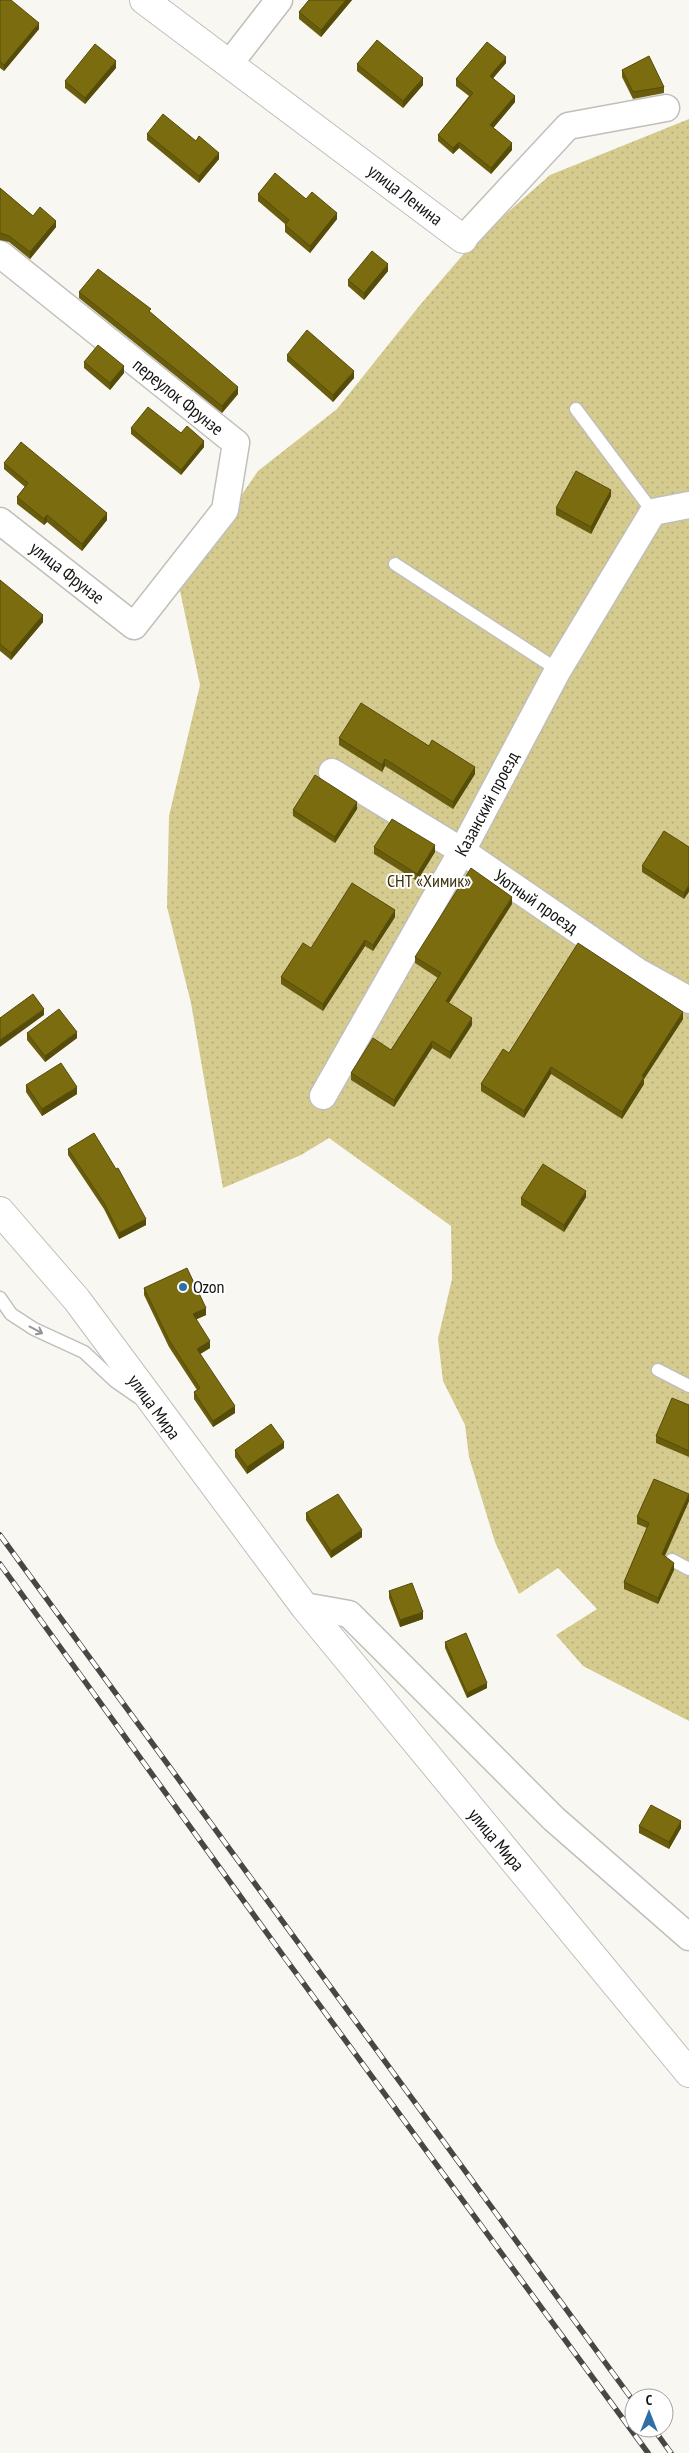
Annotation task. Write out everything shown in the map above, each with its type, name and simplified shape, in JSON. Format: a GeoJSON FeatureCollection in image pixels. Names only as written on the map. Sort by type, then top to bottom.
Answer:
{"type":"FeatureCollection","features":[{"type":"Feature","properties":{"kind":"main road","name":"улица Ленина"},"geometry":{"type":"LineString","coordinates":[[144,0],[464,239]]}},
{"type":"Feature","properties":{"kind":"main road","name":"улица Мира"},"geometry":{"type":"LineString","coordinates":[[0,1211],[77,1300],[304,1606],[689,2072]]}},
{"type":"Feature","properties":{"kind":"street"},"geometry":{"type":"LineString","coordinates":[[230,63],[279,0]]}},
{"type":"Feature","properties":{"kind":"street","name":"улица Ленина"},"geometry":{"type":"LineString","coordinates":[[464,239],[568,126],[666,108]]}},
{"type":"Feature","properties":{"kind":"street","name":"переулок Фрунзе"},"geometry":{"type":"LineString","coordinates":[[0,254],[236,443],[225,510],[134,626]]}},
{"type":"Feature","properties":{"kind":"street"},"geometry":{"type":"LineString","coordinates":[[653,512],[689,506]]}},
{"type":"Feature","properties":{"kind":"street","name":"Казанский проезд"},"geometry":{"type":"LineString","coordinates":[[323,1096],[462,851],[558,670],[653,512]]}},
{"type":"Feature","properties":{"kind":"street","name":"улица Фрунзе"},"geometry":{"type":"LineString","coordinates":[[0,521],[134,626]]}},
{"type":"Feature","properties":{"kind":"street","name":"Уютный проезд"},"geometry":{"type":"LineString","coordinates":[[332,772],[462,851],[637,972],[689,1000]]}},
{"type":"Feature","properties":{"kind":"street"},"geometry":{"type":"LineString","coordinates":[[304,1606],[349,1614],[554,1819],[689,1938]]}},
{"type":"Feature","properties":{"kind":"lane"},"geometry":{"type":"LineString","coordinates":[[576,408],[653,512]]}},
{"type":"Feature","properties":{"kind":"lane"},"geometry":{"type":"LineString","coordinates":[[395,564],[558,670]]}},
{"type":"Feature","properties":{"kind":"lane"},"geometry":{"type":"LineString","coordinates":[[0,1298],[11,1314],[34,1330],[84,1352],[115,1381],[156,1408]]}},
{"type":"Feature","properties":{"kind":"lane"},"geometry":{"type":"LineString","coordinates":[[658,1370],[689,1386]]}},
{"type":"Feature","properties":{"kind":"lane"},"geometry":{"type":"LineString","coordinates":[[672,1560],[689,1569]]}},
{"type":"Feature","properties":{"kind":"green space","name":"СНТ «Химик»"},"geometry":{"type":"Polygon","coordinates":[[[689,119],[689,1721],[583,1666],[556,1635],[597,1609],[558,1568],[519,1594],[495,1542],[469,1457],[465,1425],[443,1381],[438,1339],[452,1279],[451,1226],[329,1138],[301,1155],[223,1188],[191,1003],[167,907],[169,816],[200,685],[179,586],[258,471],[337,409],[420,305],[473,243],[550,175],[689,119]]]}},
{"type":"Feature","properties":{"kind":"building"},"geometry":{"type":"Polygon","coordinates":[[[0,0],[11,0],[39,23],[4,65],[0,62],[0,0]]]}},
{"type":"Feature","properties":{"kind":"building"},"geometry":{"type":"Polygon","coordinates":[[[309,0],[346,0],[321,30],[299,12],[309,0]]]}},
{"type":"Feature","properties":{"kind":"building"},"geometry":{"type":"Polygon","coordinates":[[[377,40],[423,78],[403,101],[357,64],[377,40]]]}},
{"type":"Feature","properties":{"kind":"building"},"geometry":{"type":"Polygon","coordinates":[[[487,42],[506,57],[490,76],[515,96],[490,125],[512,143],[491,168],[459,142],[453,148],[438,135],[473,93],[456,79],[487,42]]]}},
{"type":"Feature","properties":{"kind":"building"},"geometry":{"type":"Polygon","coordinates":[[[95,44],[116,61],[85,98],[65,81],[95,44]]]}},
{"type":"Feature","properties":{"kind":"building"},"geometry":{"type":"Polygon","coordinates":[[[649,56],[664,87],[633,92],[622,70],[649,56]]]}},
{"type":"Feature","properties":{"kind":"building"},"geometry":{"type":"Polygon","coordinates":[[[163,114],[196,141],[199,136],[219,153],[199,176],[147,134],[163,114]]]}},
{"type":"Feature","properties":{"kind":"building"},"geometry":{"type":"Polygon","coordinates":[[[275,173],[306,199],[312,192],[337,213],[310,246],[285,225],[289,220],[258,194],[275,173]]]}},
{"type":"Feature","properties":{"kind":"building"},"geometry":{"type":"Polygon","coordinates":[[[0,188],[33,216],[40,207],[56,221],[30,252],[9,236],[0,233],[0,188]]]}},
{"type":"Feature","properties":{"kind":"building"},"geometry":{"type":"Polygon","coordinates":[[[372,251],[388,264],[364,293],[348,280],[372,251]]]}},
{"type":"Feature","properties":{"kind":"building"},"geometry":{"type":"Polygon","coordinates":[[[98,269],[151,309],[149,311],[238,387],[222,406],[79,292],[98,269]]]}},
{"type":"Feature","properties":{"kind":"building"},"geometry":{"type":"Polygon","coordinates":[[[307,330],[354,371],[333,395],[287,355],[307,330]]]}},
{"type":"Feature","properties":{"kind":"building"},"geometry":{"type":"Polygon","coordinates":[[[98,345],[124,366],[110,383],[84,362],[98,345]]]}},
{"type":"Feature","properties":{"kind":"building"},"geometry":{"type":"Polygon","coordinates":[[[148,407],[181,433],[187,426],[204,441],[181,470],[131,428],[148,407]]]}},
{"type":"Feature","properties":{"kind":"building"},"geometry":{"type":"Polygon","coordinates":[[[21,442],[107,513],[82,544],[47,515],[44,519],[17,497],[28,483],[4,463],[21,442]]]}},
{"type":"Feature","properties":{"kind":"building"},"geometry":{"type":"Polygon","coordinates":[[[576,471],[611,490],[591,527],[556,508],[576,471]]]}},
{"type":"Feature","properties":{"kind":"building"},"geometry":{"type":"Polygon","coordinates":[[[0,580],[43,615],[11,653],[0,644],[0,580]]]}},
{"type":"Feature","properties":{"kind":"building"},"geometry":{"type":"Polygon","coordinates":[[[361,703],[429,746],[432,740],[475,767],[453,802],[385,759],[382,765],[339,738],[361,703]]]}},
{"type":"Feature","properties":{"kind":"building"},"geometry":{"type":"Polygon","coordinates":[[[315,775],[357,802],[335,837],[293,810],[315,775]]]}},
{"type":"Feature","properties":{"kind":"building"},"geometry":{"type":"Polygon","coordinates":[[[392,819],[435,845],[417,874],[374,847],[392,819]]]}},
{"type":"Feature","properties":{"kind":"building"},"geometry":{"type":"Polygon","coordinates":[[[664,831],[689,847],[689,885],[684,893],[642,866],[664,831]]]}},
{"type":"Feature","properties":{"kind":"building"},"geometry":{"type":"Polygon","coordinates":[[[471,868],[512,897],[446,1001],[472,1018],[450,1052],[432,1041],[394,1100],[351,1073],[373,1038],[391,1050],[441,973],[415,957],[471,868]]]}},
{"type":"Feature","properties":{"kind":"building"},"geometry":{"type":"Polygon","coordinates":[[[352,883],[395,910],[373,945],[365,940],[323,1004],[281,977],[303,943],[311,948],[352,883]]]}},
{"type":"Feature","properties":{"kind":"building"},"geometry":{"type":"Polygon","coordinates":[[[578,943],[683,1012],[642,1076],[644,1077],[622,1112],[551,1067],[524,1111],[481,1084],[503,1049],[509,1053],[578,943]]]}},
{"type":"Feature","properties":{"kind":"building"},"geometry":{"type":"Polygon","coordinates":[[[33,994],[44,1009],[0,1040],[0,1018],[33,994]]]}},
{"type":"Feature","properties":{"kind":"building"},"geometry":{"type":"Polygon","coordinates":[[[59,1009],[77,1032],[45,1056],[27,1033],[59,1009]]]}},
{"type":"Feature","properties":{"kind":"building"},"geometry":{"type":"Polygon","coordinates":[[[61,1063],[77,1087],[42,1109],[26,1085],[61,1063]]]}},
{"type":"Feature","properties":{"kind":"building"},"geometry":{"type":"Polygon","coordinates":[[[94,1133],[116,1169],[118,1168],[146,1219],[119,1233],[104,1203],[68,1149],[94,1133]]]}},
{"type":"Feature","properties":{"kind":"building"},"geometry":{"type":"Polygon","coordinates":[[[543,1164],[586,1191],[564,1225],[521,1198],[543,1164]]]}},
{"type":"Feature","properties":{"kind":"building"},"geometry":{"type":"Polygon","coordinates":[[[187,1268],[206,1308],[193,1314],[210,1341],[197,1349],[235,1406],[213,1421],[194,1392],[200,1388],[169,1340],[144,1288],[187,1268]]]}},
{"type":"Feature","properties":{"kind":"building"},"geometry":{"type":"Polygon","coordinates":[[[672,1398],[689,1405],[689,1451],[656,1436],[672,1398]]]}},
{"type":"Feature","properties":{"kind":"building"},"geometry":{"type":"Polygon","coordinates":[[[271,1424],[284,1442],[247,1467],[235,1450],[271,1424]]]}},
{"type":"Feature","properties":{"kind":"building"},"geometry":{"type":"Polygon","coordinates":[[[654,1479],[689,1494],[662,1554],[674,1563],[658,1598],[624,1582],[649,1523],[637,1517],[654,1479]]]}},
{"type":"Feature","properties":{"kind":"building"},"geometry":{"type":"Polygon","coordinates":[[[338,1494],[362,1530],[331,1551],[306,1513],[338,1494]]]}},
{"type":"Feature","properties":{"kind":"building"},"geometry":{"type":"Polygon","coordinates":[[[412,1583],[423,1612],[400,1620],[389,1591],[412,1583]]]}},
{"type":"Feature","properties":{"kind":"building"},"geometry":{"type":"Polygon","coordinates":[[[466,1633],[487,1683],[467,1693],[445,1642],[466,1633]]]}},
{"type":"Feature","properties":{"kind":"building"},"geometry":{"type":"Polygon","coordinates":[[[651,1805],[681,1821],[669,1842],[639,1826],[651,1805]]]}},
{"type":"Feature","properties":{"kind":"railway"},"geometry":{"type":"LineString","coordinates":[[0,1535],[624,2388]]}},
{"type":"Feature","properties":{"kind":"railway"},"geometry":{"type":"LineString","coordinates":[[0,1564],[282,1954],[648,2453]]}},
{"type":"Feature","properties":{"kind":"railway"},"geometry":{"type":"LineString","coordinates":[[660,2438],[671,2453]]}},
{"type":"Feature","properties":{"kind":"place","name":"Ozon"},"geometry":{"type":"Point","coordinates":[183,1287]}}]}
